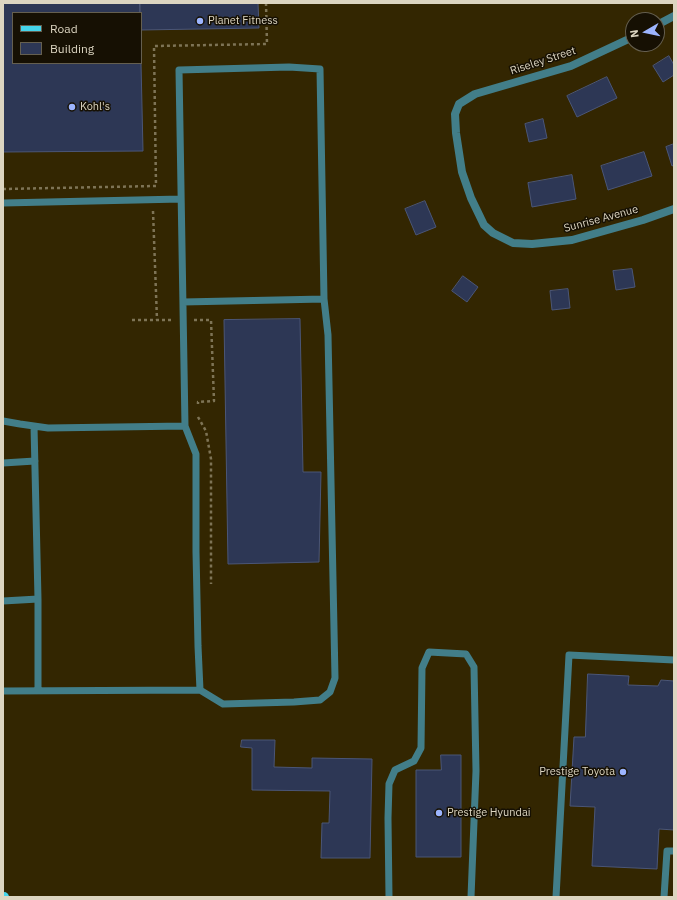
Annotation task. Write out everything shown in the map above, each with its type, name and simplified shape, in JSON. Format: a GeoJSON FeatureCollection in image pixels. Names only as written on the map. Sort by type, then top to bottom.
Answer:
{"type":"FeatureCollection","features":[{"type":"Feature","properties":{"kind":"street"},"geometry":{"type":"LineString","coordinates":[[665,21],[674,16]]}},
{"type":"Feature","properties":{"kind":"street","name":"Riseley Street"},"geometry":{"type":"LineString","coordinates":[[532,244],[512,243],[493,234],[484,225],[471,198],[462,172],[455,114],[459,104],[475,94],[571,66],[625,41]]}},
{"type":"Feature","properties":{"kind":"street","name":"Sunrise Avenue"},"geometry":{"type":"LineString","coordinates":[[532,244],[572,240],[643,220],[674,208]]}},
{"type":"Feature","properties":{"kind":"lane"},"geometry":{"type":"LineString","coordinates":[[3,691],[200,690],[223,704],[320,700],[330,692],[335,678],[328,335],[324,299],[320,69],[289,67],[179,70],[185,426],[196,454],[196,552],[200,690]]}},
{"type":"Feature","properties":{"kind":"lane"},"geometry":{"type":"LineString","coordinates":[[3,203],[181,200]]}},
{"type":"Feature","properties":{"kind":"lane"},"geometry":{"type":"LineString","coordinates":[[183,302],[324,299]]}},
{"type":"Feature","properties":{"kind":"lane"},"geometry":{"type":"LineString","coordinates":[[3,421],[48,428],[185,426]]}},
{"type":"Feature","properties":{"kind":"lane"},"geometry":{"type":"LineString","coordinates":[[34,426],[38,599],[38,691]]}},
{"type":"Feature","properties":{"kind":"lane"},"geometry":{"type":"LineString","coordinates":[[3,463],[34,462]]}},
{"type":"Feature","properties":{"kind":"lane"},"geometry":{"type":"LineString","coordinates":[[3,600],[38,599]]}},
{"type":"Feature","properties":{"kind":"lane"},"geometry":{"type":"LineString","coordinates":[[389,897],[389,784],[395,770],[414,762],[421,748],[422,668],[428,652],[466,654],[474,668],[476,772],[470,897]]}},
{"type":"Feature","properties":{"kind":"lane"},"geometry":{"type":"LineString","coordinates":[[556,897],[569,655],[674,660]]}},
{"type":"Feature","properties":{"kind":"lane"},"geometry":{"type":"LineString","coordinates":[[664,897],[667,851],[674,851]]}},
{"type":"Feature","properties":{"kind":"lane"},"geometry":{"type":"LineString","coordinates":[[666,874],[674,875]]}},
{"type":"Feature","properties":{"kind":"path"},"geometry":{"type":"LineString","coordinates":[[3,189],[156,186],[154,46],[267,44],[266,3]]}},
{"type":"Feature","properties":{"kind":"path"},"geometry":{"type":"LineString","coordinates":[[152,186],[157,320]]}},
{"type":"Feature","properties":{"kind":"path"},"geometry":{"type":"LineString","coordinates":[[198,407],[198,402],[214,401],[211,320]]}},
{"type":"Feature","properties":{"kind":"path"},"geometry":{"type":"LineString","coordinates":[[198,413],[198,418],[206,431],[211,458],[211,584]]}},
{"type":"Feature","properties":{"kind":"building","name":"Kohl's"},"geometry":{"type":"Polygon","coordinates":[[[3,3],[140,3],[140,12],[12,12],[12,64],[141,64],[143,151],[3,152],[3,3]]]}},
{"type":"Feature","properties":{"kind":"building","name":"Planet Fitness"},"geometry":{"type":"Polygon","coordinates":[[[140,3],[258,3],[259,28],[142,30],[142,12],[140,12],[140,3]]]}},
{"type":"Feature","properties":{"kind":"building"},"geometry":{"type":"Polygon","coordinates":[[[669,56],[674,65],[674,75],[663,82],[653,66],[669,56]]]}},
{"type":"Feature","properties":{"kind":"building"},"geometry":{"type":"Polygon","coordinates":[[[607,77],[617,98],[577,117],[567,96],[607,77]]]}},
{"type":"Feature","properties":{"kind":"building"},"geometry":{"type":"Polygon","coordinates":[[[543,119],[547,138],[529,142],[525,124],[543,119]]]}},
{"type":"Feature","properties":{"kind":"building"},"geometry":{"type":"Polygon","coordinates":[[[674,144],[674,165],[672,166],[666,147],[674,144]]]}},
{"type":"Feature","properties":{"kind":"building"},"geometry":{"type":"Polygon","coordinates":[[[644,152],[652,176],[608,190],[601,166],[644,152]]]}},
{"type":"Feature","properties":{"kind":"building"},"geometry":{"type":"Polygon","coordinates":[[[572,175],[576,199],[532,207],[528,183],[572,175]]]}},
{"type":"Feature","properties":{"kind":"building"},"geometry":{"type":"Polygon","coordinates":[[[425,201],[436,227],[416,235],[405,209],[425,201]]]}},
{"type":"Feature","properties":{"kind":"building"},"geometry":{"type":"Polygon","coordinates":[[[632,269],[635,287],[616,290],[613,271],[632,269]]]}},
{"type":"Feature","properties":{"kind":"building"},"geometry":{"type":"Polygon","coordinates":[[[463,276],[478,287],[467,302],[452,291],[463,276]]]}},
{"type":"Feature","properties":{"kind":"building"},"geometry":{"type":"Polygon","coordinates":[[[568,289],[570,308],[552,310],[550,291],[568,289]]]}},
{"type":"Feature","properties":{"kind":"building"},"geometry":{"type":"Polygon","coordinates":[[[300,319],[303,472],[321,472],[319,562],[228,564],[224,320],[300,319]]]}},
{"type":"Feature","properties":{"kind":"building","name":"Prestige Toyota"},"geometry":{"type":"Polygon","coordinates":[[[588,674],[629,676],[628,685],[658,686],[661,680],[674,681],[674,830],[659,829],[657,869],[592,866],[595,807],[570,806],[574,737],[585,737],[588,674]]]}},
{"type":"Feature","properties":{"kind":"building"},"geometry":{"type":"Polygon","coordinates":[[[242,740],[275,740],[274,767],[312,768],[312,758],[372,759],[370,858],[321,858],[322,823],[329,823],[330,791],[252,790],[252,748],[241,747],[242,740]]]}},
{"type":"Feature","properties":{"kind":"building","name":"Prestige Hyundai"},"geometry":{"type":"Polygon","coordinates":[[[441,755],[461,755],[461,857],[416,857],[416,770],[441,770],[441,755]]]}},
{"type":"Feature","properties":{"kind":"place","name":"Planet Fitness"},"geometry":{"type":"Point","coordinates":[200,21]}},
{"type":"Feature","properties":{"kind":"place","name":"Kohl's"},"geometry":{"type":"Point","coordinates":[72,107]}},
{"type":"Feature","properties":{"kind":"place","name":"Prestige Toyota"},"geometry":{"type":"Point","coordinates":[623,772]}},
{"type":"Feature","properties":{"kind":"place","name":"Prestige Hyundai"},"geometry":{"type":"Point","coordinates":[439,813]}}]}
